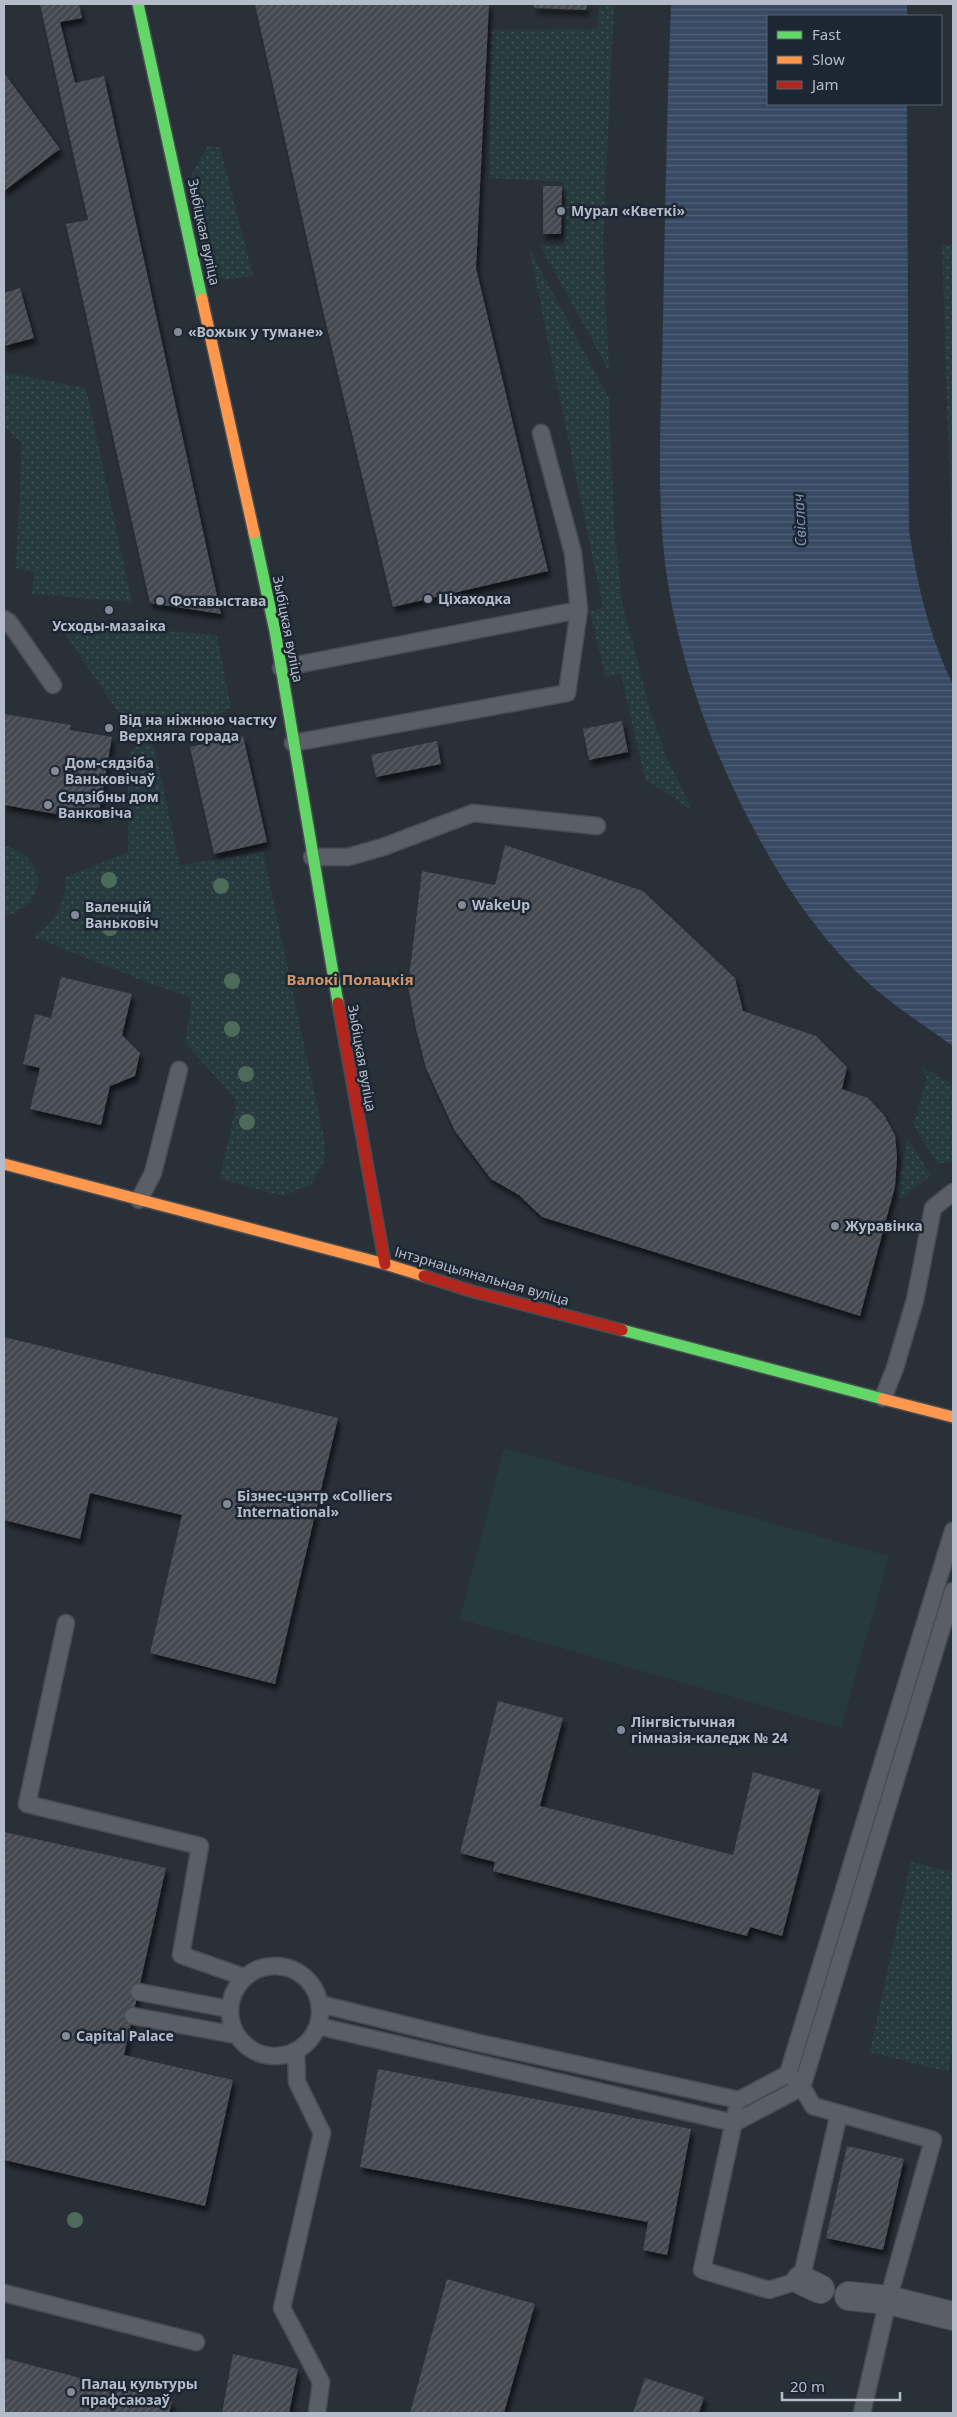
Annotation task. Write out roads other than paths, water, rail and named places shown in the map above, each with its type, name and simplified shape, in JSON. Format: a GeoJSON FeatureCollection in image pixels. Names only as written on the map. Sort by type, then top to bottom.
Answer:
{"type":"FeatureCollection","features":[{"type":"Feature","properties":{"kind":"street","name":"Зыбіцкая вуліца"},"geometry":{"type":"LineString","coordinates":[[138,4],[275,632],[312,857],[385,1264]]}},
{"type":"Feature","properties":{"kind":"street","name":"Інтэрнацыянальная вуліца"},"geometry":{"type":"LineString","coordinates":[[4,1164],[385,1264],[471,1291],[953,1417]]}},
{"type":"Feature","properties":{"kind":"street"},"geometry":{"type":"LineString","coordinates":[[849,2296],[889,2294],[953,2316]]}},
{"type":"Feature","properties":{"kind":"lane"},"geometry":{"type":"LineString","coordinates":[[293,743],[567,693],[579,610],[573,553],[541,433]]}},
{"type":"Feature","properties":{"kind":"lane"},"geometry":{"type":"LineString","coordinates":[[281,668],[579,610]]}},
{"type":"Feature","properties":{"kind":"lane"},"geometry":{"type":"LineString","coordinates":[[4,619],[9,622],[53,685]]}},
{"type":"Feature","properties":{"kind":"lane"},"geometry":{"type":"LineString","coordinates":[[312,857],[348,856],[383,847],[473,813],[596,826]]}},
{"type":"Feature","properties":{"kind":"lane"},"geometry":{"type":"LineString","coordinates":[[139,1200],[153,1173],[179,1070]]}},
{"type":"Feature","properties":{"kind":"lane"},"geometry":{"type":"LineString","coordinates":[[883,1398],[895,1368],[914,1300],[933,1208],[953,1192]]}},
{"type":"Feature","properties":{"kind":"lane"},"geometry":{"type":"LineString","coordinates":[[320,2004],[475,2042],[738,2100],[788,2074],[953,1531]]}},
{"type":"Feature","properties":{"kind":"lane"},"geometry":{"type":"LineString","coordinates":[[318,2026],[734,2122],[802,2087],[953,1591]]}},
{"type":"Feature","properties":{"kind":"lane"},"geometry":{"type":"LineString","coordinates":[[66,1623],[28,1804],[200,1846],[181,1955],[244,1977]]}},
{"type":"Feature","properties":{"kind":"lane"},"geometry":{"type":"LineString","coordinates":[[269,1966],[283,1966],[296,1971],[307,1979],[315,1990],[320,2004],[318,2026],[306,2045],[296,2052],[283,2056],[269,2056],[256,2053],[244,2046],[230,2022],[229,2009],[231,1997],[244,1977],[256,1969],[269,1966]]}},
{"type":"Feature","properties":{"kind":"lane"},"geometry":{"type":"LineString","coordinates":[[139,1992],[229,2009]]}},
{"type":"Feature","properties":{"kind":"lane"},"geometry":{"type":"LineString","coordinates":[[133,2016],[236,2035]]}},
{"type":"Feature","properties":{"kind":"lane"},"geometry":{"type":"LineString","coordinates":[[296,2052],[297,2082],[322,2132],[282,2308],[321,2382],[316,2413]]}},
{"type":"Feature","properties":{"kind":"lane"},"geometry":{"type":"LineString","coordinates":[[788,2074],[802,2087],[813,2106],[933,2140],[889,2294],[862,2413]]}},
{"type":"Feature","properties":{"kind":"lane"},"geometry":{"type":"LineString","coordinates":[[738,2100],[702,2270],[769,2290],[811,2285],[839,2113]]}},
{"type":"Feature","properties":{"kind":"lane"},"geometry":{"type":"LineString","coordinates":[[4,2293],[196,2342]]}},
{"type":"Feature","properties":{"kind":"lane"},"geometry":{"type":"LineString","coordinates":[[889,2294],[953,2304]]}},
{"type":"Feature","properties":{"kind":"water","name":"Свіслач"},"geometry":{"type":"Polygon","coordinates":[[[671,4],[907,4],[907,15],[767,15],[767,105],[907,105],[909,530],[916,571],[930,628],[953,685],[953,1046],[872,987],[826,938],[792,893],[761,843],[734,789],[710,733],[690,677],[676,622],[666,570],[661,507],[667,122],[671,4]]]}},
{"type":"Feature","properties":{"kind":"place","name":"Мурал «Кветкі»"},"geometry":{"type":"Point","coordinates":[561,211]}},
{"type":"Feature","properties":{"kind":"place","name":"«Вожык у тумане»"},"geometry":{"type":"Point","coordinates":[178,332]}},
{"type":"Feature","properties":{"kind":"place","name":"Ціхаходка"},"geometry":{"type":"Point","coordinates":[428,599]}},
{"type":"Feature","properties":{"kind":"place","name":"Фотавыстава"},"geometry":{"type":"Point","coordinates":[160,601]}},
{"type":"Feature","properties":{"kind":"place","name":"Усходы-мазаіка"},"geometry":{"type":"Point","coordinates":[109,610]}},
{"type":"Feature","properties":{"kind":"place","name":"Від на ніжнюю частку Верхняга горада"},"geometry":{"type":"Point","coordinates":[109,728]}},
{"type":"Feature","properties":{"kind":"place","name":"Дом-сядзіба Ваньковічаў"},"geometry":{"type":"Point","coordinates":[55,771]}},
{"type":"Feature","properties":{"kind":"place","name":"Сядзібны дом Ванковіча"},"geometry":{"type":"Point","coordinates":[48,805]}},
{"type":"Feature","properties":{"kind":"place","name":"WakeUp"},"geometry":{"type":"Point","coordinates":[462,905]}},
{"type":"Feature","properties":{"kind":"place","name":"Валенцій Ваньковіч"},"geometry":{"type":"Point","coordinates":[75,915]}},
{"type":"Feature","properties":{"kind":"place","name":"Журавінка"},"geometry":{"type":"Point","coordinates":[835,1226]}},
{"type":"Feature","properties":{"kind":"place","name":"Бізнес-цэнтр «Colliers International»"},"geometry":{"type":"Point","coordinates":[227,1504]}},
{"type":"Feature","properties":{"kind":"place","name":"Лінгвістычная гімназія-каледж № 24"},"geometry":{"type":"Point","coordinates":[621,1730]}},
{"type":"Feature","properties":{"kind":"place","name":"Capital Palace"},"geometry":{"type":"Point","coordinates":[66,2036]}},
{"type":"Feature","properties":{"kind":"place","name":"Палац культуры прафсаюзаў"},"geometry":{"type":"Point","coordinates":[71,2392]}},
{"type":"Feature","properties":{"kind":"district","name":"Валокі Полацкія"},"geometry":{"type":"Point","coordinates":[350,980]}}]}
